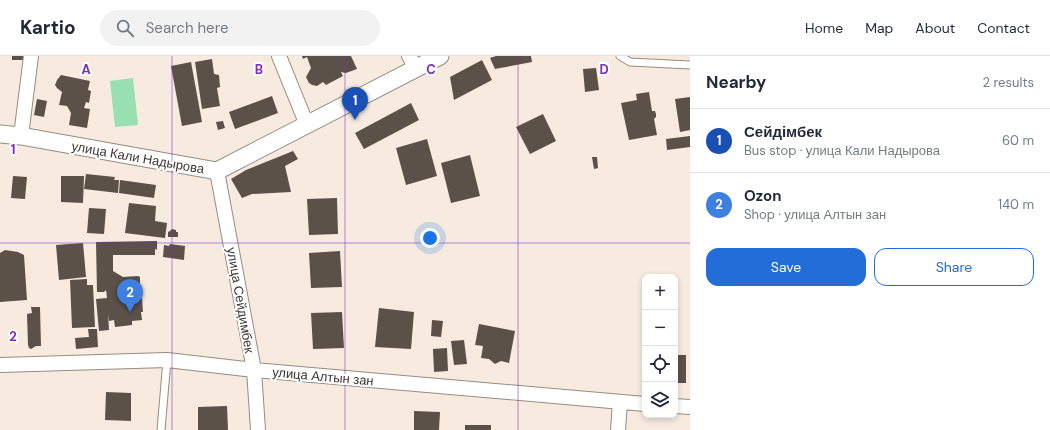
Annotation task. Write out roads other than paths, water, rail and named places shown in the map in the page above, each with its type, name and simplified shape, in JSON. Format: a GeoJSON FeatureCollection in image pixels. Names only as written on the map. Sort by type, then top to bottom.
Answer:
{"type":"FeatureCollection","features":[{"type":"Feature","properties":{"kind":"street"},"geometry":{"type":"LineString","coordinates":[[21,136],[32,56]]}},
{"type":"Feature","properties":{"kind":"street"},"geometry":{"type":"LineString","coordinates":[[279,56],[307,125]]}},
{"type":"Feature","properties":{"kind":"street","name":"улица Кали Надырова"},"geometry":{"type":"LineString","coordinates":[[0,134],[21,136],[217,171],[307,125],[413,62],[440,56]]}},
{"type":"Feature","properties":{"kind":"street","name":"улица Сейдимбек"},"geometry":{"type":"LineString","coordinates":[[217,171],[254,370],[258,430]]}},
{"type":"Feature","properties":{"kind":"street","name":"улица Алтын зан"},"geometry":{"type":"LineString","coordinates":[[0,364],[167,360],[254,370],[642,404]]}},
{"type":"Feature","properties":{"kind":"street"},"geometry":{"type":"LineString","coordinates":[[618,430],[620,402]]}},
{"type":"Feature","properties":{"kind":"street"},"geometry":{"type":"LineString","coordinates":[[678,406],[690,407]]}},
{"type":"Feature","properties":{"kind":"lane"},"geometry":{"type":"LineString","coordinates":[[620,56],[630,62],[690,65]]}},
{"type":"Feature","properties":{"kind":"lane"},"geometry":{"type":"LineString","coordinates":[[161,430],[167,360]]}},
{"type":"Feature","properties":{"kind":"place","name":"Сейдімбек"},"geometry":{"type":"Point","coordinates":[355,120]}},
{"type":"Feature","properties":{"kind":"place","name":"Ozon"},"geometry":{"type":"Point","coordinates":[130,312]}}]}
